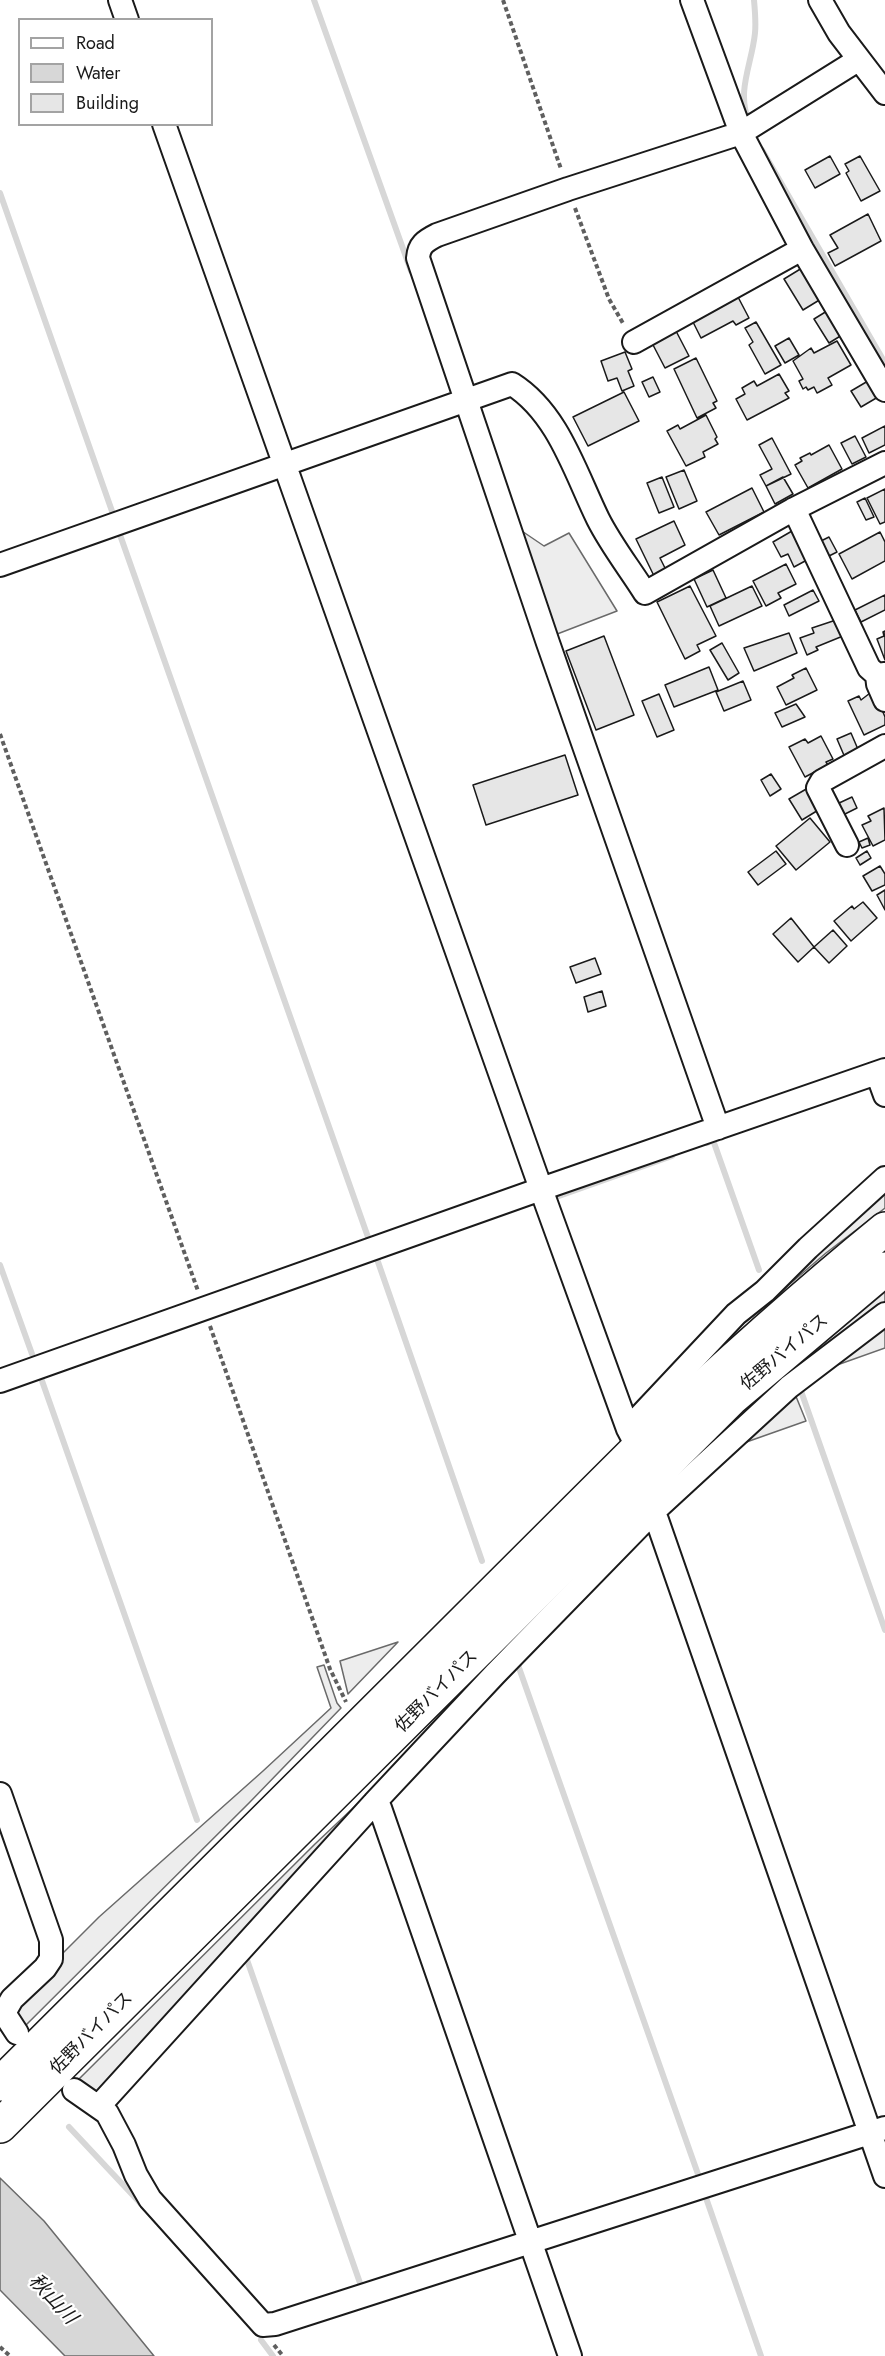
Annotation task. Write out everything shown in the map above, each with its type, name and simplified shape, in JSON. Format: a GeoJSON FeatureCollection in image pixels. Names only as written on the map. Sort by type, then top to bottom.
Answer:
{"type":"FeatureCollection","features":[{"type":"Feature","properties":{"kind":"highway","name":"佐野バイパス"},"geometry":{"type":"LineString","coordinates":[[0,2084],[363,1722],[633,1439],[706,1383],[801,1297],[885,1229]]}},
{"type":"Feature","properties":{"kind":"highway","name":"佐野バイパス"},"geometry":{"type":"LineString","coordinates":[[4,2122],[644,1502],[731,1399],[885,1269]]}},
{"type":"Feature","properties":{"kind":"street"},"geometry":{"type":"LineString","coordinates":[[120,0],[126,18]]}},
{"type":"Feature","properties":{"kind":"street"},"geometry":{"type":"LineString","coordinates":[[692,0],[741,133],[802,249],[885,390]]}},
{"type":"Feature","properties":{"kind":"street"},"geometry":{"type":"LineString","coordinates":[[820,0],[858,60],[885,93]]}},
{"type":"Feature","properties":{"kind":"street"},"geometry":{"type":"LineString","coordinates":[[718,1128],[548,643],[418,258],[418,250],[425,241],[568,189],[741,133],[858,60]]}},
{"type":"Feature","properties":{"kind":"street"},"geometry":{"type":"LineString","coordinates":[[165,126],[541,1189],[633,1439]]}},
{"type":"Feature","properties":{"kind":"street"},"geometry":{"type":"LineString","coordinates":[[634,342],[802,249]]}},
{"type":"Feature","properties":{"kind":"street"},"geometry":{"type":"LineString","coordinates":[[0,565],[512,384],[526,393],[540,407],[562,442],[599,522],[645,593],[794,509],[885,463]]}},
{"type":"Feature","properties":{"kind":"street"},"geometry":{"type":"LineString","coordinates":[[794,509],[869,668],[881,674],[878,684],[885,700]]}},
{"type":"Feature","properties":{"kind":"street"},"geometry":{"type":"LineString","coordinates":[[847,845],[818,788],[822,781],[885,746]]}},
{"type":"Feature","properties":{"kind":"street"},"geometry":{"type":"LineString","coordinates":[[0,1381],[541,1189],[881,1072],[885,1095]]}},
{"type":"Feature","properties":{"kind":"street"},"geometry":{"type":"LineString","coordinates":[[633,1439],[736,1314],[765,1291],[808,1248],[885,1178]]}},
{"type":"Feature","properties":{"kind":"street"},"geometry":{"type":"LineString","coordinates":[[99,2106],[375,1802],[495,1674],[644,1502],[885,1314]]}},
{"type":"Feature","properties":{"kind":"street"},"geometry":{"type":"LineString","coordinates":[[644,1502],[877,2130],[885,2176]]}},
{"type":"Feature","properties":{"kind":"street"},"geometry":{"type":"LineString","coordinates":[[0,1794],[51,1940],[52,1950],[51,1959],[45,1968],[12,1999],[2,2012],[17,2033]]}},
{"type":"Feature","properties":{"kind":"street"},"geometry":{"type":"LineString","coordinates":[[375,1802],[380,1808],[570,2356]]}},
{"type":"Feature","properties":{"kind":"street"},"geometry":{"type":"LineString","coordinates":[[74,2090],[107,2113],[150,2199],[263,2325],[286,2320],[877,2130]]}},
{"type":"Feature","properties":{"kind":"path"},"geometry":{"type":"LineString","coordinates":[[0,734],[330,1669],[342,1697],[363,1722]]}},
{"type":"Feature","properties":{"kind":"path"},"geometry":{"type":"LineString","coordinates":[[0,2347],[9,2356]]}},
{"type":"Feature","properties":{"kind":"shaded area"},"geometry":{"type":"Polygon","coordinates":[[[513,525],[544,546],[569,533],[617,611],[552,636],[513,525]]]}},
{"type":"Feature","properties":{"kind":"shaded area"},"geometry":{"type":"Polygon","coordinates":[[[885,1185],[885,1208],[826,1253],[736,1330],[741,1319],[885,1185]]]}},
{"type":"Feature","properties":{"kind":"shaded area"},"geometry":{"type":"Polygon","coordinates":[[[885,1292],[885,1308],[662,1490],[770,1388],[885,1292]]]}},
{"type":"Feature","properties":{"kind":"shaded area"},"geometry":{"type":"Polygon","coordinates":[[[885,1322],[885,1348],[823,1370],[885,1322]]]}},
{"type":"Feature","properties":{"kind":"shaded area"},"geometry":{"type":"Polygon","coordinates":[[[795,1394],[806,1421],[738,1445],[795,1394]]]}},
{"type":"Feature","properties":{"kind":"shaded area"},"geometry":{"type":"Polygon","coordinates":[[[398,1642],[348,1694],[340,1661],[398,1642]]]}},
{"type":"Feature","properties":{"kind":"shaded area"},"geometry":{"type":"Polygon","coordinates":[[[324,1665],[337,1703],[341,1708],[22,2029],[15,2013],[22,1999],[59,1962],[63,1953],[99,1917],[331,1708],[317,1667],[324,1665]]]}},
{"type":"Feature","properties":{"kind":"shaded area"},"geometry":{"type":"Polygon","coordinates":[[[443,1723],[98,2093],[76,2082],[315,1844],[443,1723]]]}},
{"type":"Feature","properties":{"kind":"water","name":"秋山川"},"geometry":{"type":"Polygon","coordinates":[[[0,2178],[44,2221],[154,2356],[65,2356],[0,2290],[0,2178]]]}},
{"type":"Feature","properties":{"kind":"building"},"geometry":{"type":"Polygon","coordinates":[[[830,156],[840,174],[815,188],[805,170],[830,156]]]}},
{"type":"Feature","properties":{"kind":"building"},"geometry":{"type":"Polygon","coordinates":[[[860,156],[880,191],[861,201],[846,173],[849,171],[845,164],[860,156]]]}},
{"type":"Feature","properties":{"kind":"building"},"geometry":{"type":"Polygon","coordinates":[[[868,214],[881,241],[835,266],[828,253],[838,248],[830,235],[868,214]]]}},
{"type":"Feature","properties":{"kind":"building"},"geometry":{"type":"Polygon","coordinates":[[[802,268],[821,299],[803,310],[784,279],[802,268]]]}},
{"type":"Feature","properties":{"kind":"building"},"geometry":{"type":"Polygon","coordinates":[[[738,297],[749,318],[736,325],[733,321],[701,338],[693,322],[738,297]]]}},
{"type":"Feature","properties":{"kind":"building"},"geometry":{"type":"Polygon","coordinates":[[[827,311],[842,335],[829,343],[814,319],[827,311]]]}},
{"type":"Feature","properties":{"kind":"building"},"geometry":{"type":"Polygon","coordinates":[[[756,322],[781,365],[765,374],[749,345],[753,342],[745,328],[756,322]]]}},
{"type":"Feature","properties":{"kind":"building"},"geometry":{"type":"Polygon","coordinates":[[[676,331],[689,356],[665,368],[652,343],[676,331]]]}},
{"type":"Feature","properties":{"kind":"building"},"geometry":{"type":"Polygon","coordinates":[[[789,338],[799,355],[785,363],[775,346],[789,338]]]}},
{"type":"Feature","properties":{"kind":"building"},"geometry":{"type":"Polygon","coordinates":[[[837,341],[851,365],[828,378],[832,385],[817,393],[814,387],[808,390],[806,387],[803,389],[799,381],[803,379],[793,361],[811,348],[814,353],[837,341]]]}},
{"type":"Feature","properties":{"kind":"building"},"geometry":{"type":"Polygon","coordinates":[[[625,352],[632,369],[628,371],[634,386],[622,391],[617,378],[608,381],[601,361],[625,352]]]}},
{"type":"Feature","properties":{"kind":"building"},"geometry":{"type":"Polygon","coordinates":[[[696,358],[717,401],[713,403],[716,408],[697,418],[674,369],[696,358]]]}},
{"type":"Feature","properties":{"kind":"building"},"geometry":{"type":"Polygon","coordinates":[[[779,374],[789,391],[785,393],[789,398],[747,420],[736,399],[745,394],[742,388],[754,381],[757,386],[779,374]]]}},
{"type":"Feature","properties":{"kind":"building"},"geometry":{"type":"Polygon","coordinates":[[[653,377],[660,392],[649,397],[642,382],[653,377]]]}},
{"type":"Feature","properties":{"kind":"building"},"geometry":{"type":"Polygon","coordinates":[[[868,381],[878,397],[861,407],[851,391],[868,381]]]}},
{"type":"Feature","properties":{"kind":"building"},"geometry":{"type":"Polygon","coordinates":[[[624,392],[639,421],[588,446],[573,417],[624,392]]]}},
{"type":"Feature","properties":{"kind":"building"},"geometry":{"type":"Polygon","coordinates":[[[706,415],[718,444],[703,452],[705,457],[686,466],[667,431],[678,425],[680,429],[706,415]]]}},
{"type":"Feature","properties":{"kind":"building"},"geometry":{"type":"Polygon","coordinates":[[[885,426],[885,445],[869,453],[862,438],[885,426]]]}},
{"type":"Feature","properties":{"kind":"building"},"geometry":{"type":"Polygon","coordinates":[[[855,436],[866,457],[852,464],[841,443],[855,436]]]}},
{"type":"Feature","properties":{"kind":"building"},"geometry":{"type":"Polygon","coordinates":[[[772,438],[791,474],[766,486],[760,475],[772,469],[759,445],[772,438]]]}},
{"type":"Feature","properties":{"kind":"building"},"geometry":{"type":"Polygon","coordinates":[[[829,445],[842,469],[808,488],[795,465],[802,461],[800,458],[829,445]]]}},
{"type":"Feature","properties":{"kind":"building"},"geometry":{"type":"Polygon","coordinates":[[[684,470],[697,501],[679,509],[666,477],[684,470]]]}},
{"type":"Feature","properties":{"kind":"building"},"geometry":{"type":"Polygon","coordinates":[[[662,477],[674,507],[659,513],[647,483],[662,477]]]}},
{"type":"Feature","properties":{"kind":"building"},"geometry":{"type":"Polygon","coordinates":[[[783,477],[793,494],[775,504],[766,486],[783,477]]]}},
{"type":"Feature","properties":{"kind":"building"},"geometry":{"type":"Polygon","coordinates":[[[752,488],[764,512],[719,535],[706,512],[752,488]]]}},
{"type":"Feature","properties":{"kind":"building"},"geometry":{"type":"Polygon","coordinates":[[[885,489],[885,522],[880,524],[867,498],[885,489]]]}},
{"type":"Feature","properties":{"kind":"building"},"geometry":{"type":"Polygon","coordinates":[[[865,498],[874,517],[866,520],[857,502],[865,498]]]}},
{"type":"Feature","properties":{"kind":"building"},"geometry":{"type":"Polygon","coordinates":[[[674,521],[685,545],[660,558],[667,572],[655,578],[636,539],[674,521]]]}},
{"type":"Feature","properties":{"kind":"building"},"geometry":{"type":"Polygon","coordinates":[[[792,531],[807,560],[794,567],[788,554],[781,557],[773,542],[792,531]]]}},
{"type":"Feature","properties":{"kind":"building"},"geometry":{"type":"Polygon","coordinates":[[[880,532],[885,542],[885,561],[852,579],[839,554],[880,532]]]}},
{"type":"Feature","properties":{"kind":"building"},"geometry":{"type":"Polygon","coordinates":[[[829,537],[837,552],[829,556],[821,541],[829,537]]]}},
{"type":"Feature","properties":{"kind":"building"},"geometry":{"type":"Polygon","coordinates":[[[786,564],[796,584],[778,593],[781,598],[766,606],[753,581],[786,564]]]}},
{"type":"Feature","properties":{"kind":"building"},"geometry":{"type":"Polygon","coordinates":[[[713,570],[726,598],[707,607],[694,579],[713,570]]]}},
{"type":"Feature","properties":{"kind":"building"},"geometry":{"type":"Polygon","coordinates":[[[690,586],[716,636],[697,645],[700,651],[685,659],[657,602],[690,586]]]}},
{"type":"Feature","properties":{"kind":"building"},"geometry":{"type":"Polygon","coordinates":[[[752,586],[762,606],[719,626],[710,606],[752,586]]]}},
{"type":"Feature","properties":{"kind":"building"},"geometry":{"type":"Polygon","coordinates":[[[813,590],[819,601],[789,616],[784,605],[813,590]]]}},
{"type":"Feature","properties":{"kind":"building"},"geometry":{"type":"Polygon","coordinates":[[[885,595],[885,610],[861,622],[855,610],[885,595]]]}},
{"type":"Feature","properties":{"kind":"building"},"geometry":{"type":"Polygon","coordinates":[[[836,620],[843,636],[816,647],[818,650],[807,655],[800,638],[814,633],[812,628],[836,620]]]}},
{"type":"Feature","properties":{"kind":"building"},"geometry":{"type":"Polygon","coordinates":[[[885,631],[885,660],[877,639],[884,636],[885,631]]]}},
{"type":"Feature","properties":{"kind":"building"},"geometry":{"type":"Polygon","coordinates":[[[789,633],[797,653],[754,671],[744,648],[789,633]]]}},
{"type":"Feature","properties":{"kind":"building"},"geometry":{"type":"Polygon","coordinates":[[[604,636],[634,715],[596,730],[566,651],[604,636]]]}},
{"type":"Feature","properties":{"kind":"building"},"geometry":{"type":"Polygon","coordinates":[[[722,643],[739,673],[728,680],[710,650],[722,643]]]}},
{"type":"Feature","properties":{"kind":"building"},"geometry":{"type":"Polygon","coordinates":[[[709,667],[718,690],[674,707],[665,685],[709,667]]]}},
{"type":"Feature","properties":{"kind":"building"},"geometry":{"type":"Polygon","coordinates":[[[806,668],[817,690],[786,705],[777,687],[794,678],[792,675],[806,668]]]}},
{"type":"Feature","properties":{"kind":"building"},"geometry":{"type":"Polygon","coordinates":[[[743,681],[751,700],[724,711],[716,692],[743,681]]]}},
{"type":"Feature","properties":{"kind":"building"},"geometry":{"type":"Polygon","coordinates":[[[874,690],[885,717],[885,725],[864,735],[848,701],[859,696],[861,700],[874,690]]]}},
{"type":"Feature","properties":{"kind":"building"},"geometry":{"type":"Polygon","coordinates":[[[659,694],[674,730],[657,737],[642,701],[659,694]]]}},
{"type":"Feature","properties":{"kind":"building"},"geometry":{"type":"Polygon","coordinates":[[[796,704],[805,717],[782,727],[775,713],[796,704]]]}},
{"type":"Feature","properties":{"kind":"building"},"geometry":{"type":"Polygon","coordinates":[[[851,733],[860,754],[846,760],[837,739],[851,733]]]}},
{"type":"Feature","properties":{"kind":"building"},"geometry":{"type":"Polygon","coordinates":[[[821,736],[833,759],[826,762],[828,765],[805,777],[789,747],[805,739],[808,743],[821,736]]]}},
{"type":"Feature","properties":{"kind":"building"},"geometry":{"type":"Polygon","coordinates":[[[565,755],[578,795],[486,825],[473,785],[565,755]]]}},
{"type":"Feature","properties":{"kind":"building"},"geometry":{"type":"Polygon","coordinates":[[[771,774],[781,789],[770,796],[761,780],[771,774]]]}},
{"type":"Feature","properties":{"kind":"building"},"geometry":{"type":"Polygon","coordinates":[[[808,788],[820,809],[802,820],[789,799],[808,788]]]}},
{"type":"Feature","properties":{"kind":"building"},"geometry":{"type":"Polygon","coordinates":[[[852,797],[857,808],[843,815],[837,804],[852,797]]]}},
{"type":"Feature","properties":{"kind":"building"},"geometry":{"type":"Polygon","coordinates":[[[884,808],[885,840],[873,846],[862,825],[871,821],[868,816],[884,808]]]}},
{"type":"Feature","properties":{"kind":"building"},"geometry":{"type":"Polygon","coordinates":[[[810,818],[830,842],[796,870],[776,846],[810,818]]]}},
{"type":"Feature","properties":{"kind":"building"},"geometry":{"type":"Polygon","coordinates":[[[868,838],[870,845],[862,848],[859,842],[868,838]]]}},
{"type":"Feature","properties":{"kind":"building"},"geometry":{"type":"Polygon","coordinates":[[[776,851],[786,864],[758,885],[748,872],[776,851]]]}},
{"type":"Feature","properties":{"kind":"building"},"geometry":{"type":"Polygon","coordinates":[[[867,851],[871,858],[860,865],[856,858],[867,851]]]}},
{"type":"Feature","properties":{"kind":"building"},"geometry":{"type":"Polygon","coordinates":[[[880,866],[885,874],[885,885],[872,891],[863,876],[880,866]]]}},
{"type":"Feature","properties":{"kind":"building"},"geometry":{"type":"Polygon","coordinates":[[[885,890],[885,910],[877,895],[885,890]]]}},
{"type":"Feature","properties":{"kind":"building"},"geometry":{"type":"Polygon","coordinates":[[[863,902],[877,918],[851,941],[834,921],[852,906],[854,909],[863,902]]]}},
{"type":"Feature","properties":{"kind":"building"},"geometry":{"type":"Polygon","coordinates":[[[791,918],[814,947],[798,962],[773,934],[791,918]]]}},
{"type":"Feature","properties":{"kind":"building"},"geometry":{"type":"Polygon","coordinates":[[[833,930],[847,946],[829,963],[814,947],[833,930]]]}},
{"type":"Feature","properties":{"kind":"building"},"geometry":{"type":"Polygon","coordinates":[[[595,958],[601,974],[576,983],[570,967],[595,958]]]}},
{"type":"Feature","properties":{"kind":"building"},"geometry":{"type":"Polygon","coordinates":[[[602,991],[606,1006],[588,1012],[584,997],[602,991]]]}},
{"type":"Feature","properties":{"kind":"waterway"},"geometry":{"type":"LineString","coordinates":[[314,0],[411,271]]}},
{"type":"Feature","properties":{"kind":"waterway"},"geometry":{"type":"LineString","coordinates":[[749,122],[745,111],[744,88],[755,33],[754,0]]}},
{"type":"Feature","properties":{"kind":"waterway"},"geometry":{"type":"LineString","coordinates":[[762,150],[885,363]]}},
{"type":"Feature","properties":{"kind":"waterway"},"geometry":{"type":"LineString","coordinates":[[0,193],[113,514]]}},
{"type":"Feature","properties":{"kind":"waterway"},"geometry":{"type":"LineString","coordinates":[[119,532],[369,1240]]}},
{"type":"Feature","properties":{"kind":"waterway"},"geometry":{"type":"LineString","coordinates":[[707,1143],[713,1140],[759,1270]]}},
{"type":"Feature","properties":{"kind":"waterway"},"geometry":{"type":"LineString","coordinates":[[559,1196],[672,1156]]}},
{"type":"Feature","properties":{"kind":"waterway"},"geometry":{"type":"LineString","coordinates":[[377,1259],[482,1561]]}},
{"type":"Feature","properties":{"kind":"waterway"},"geometry":{"type":"LineString","coordinates":[[0,1265],[32,1354]]}},
{"type":"Feature","properties":{"kind":"waterway"},"geometry":{"type":"LineString","coordinates":[[41,1378],[197,1820]]}},
{"type":"Feature","properties":{"kind":"waterway"},"geometry":{"type":"LineString","coordinates":[[801,1391],[885,1630]]}},
{"type":"Feature","properties":{"kind":"waterway"},"geometry":{"type":"LineString","coordinates":[[518,1665],[699,2177]]}},
{"type":"Feature","properties":{"kind":"waterway"},"geometry":{"type":"LineString","coordinates":[[246,1957],[360,2283]]}},
{"type":"Feature","properties":{"kind":"waterway"},"geometry":{"type":"LineString","coordinates":[[69,2127],[142,2205]]}},
{"type":"Feature","properties":{"kind":"waterway"},"geometry":{"type":"LineString","coordinates":[[705,2195],[761,2356]]}},
{"type":"Feature","properties":{"kind":"waterway"},"geometry":{"type":"LineString","coordinates":[[261,2340],[273,2356]]}}]}
